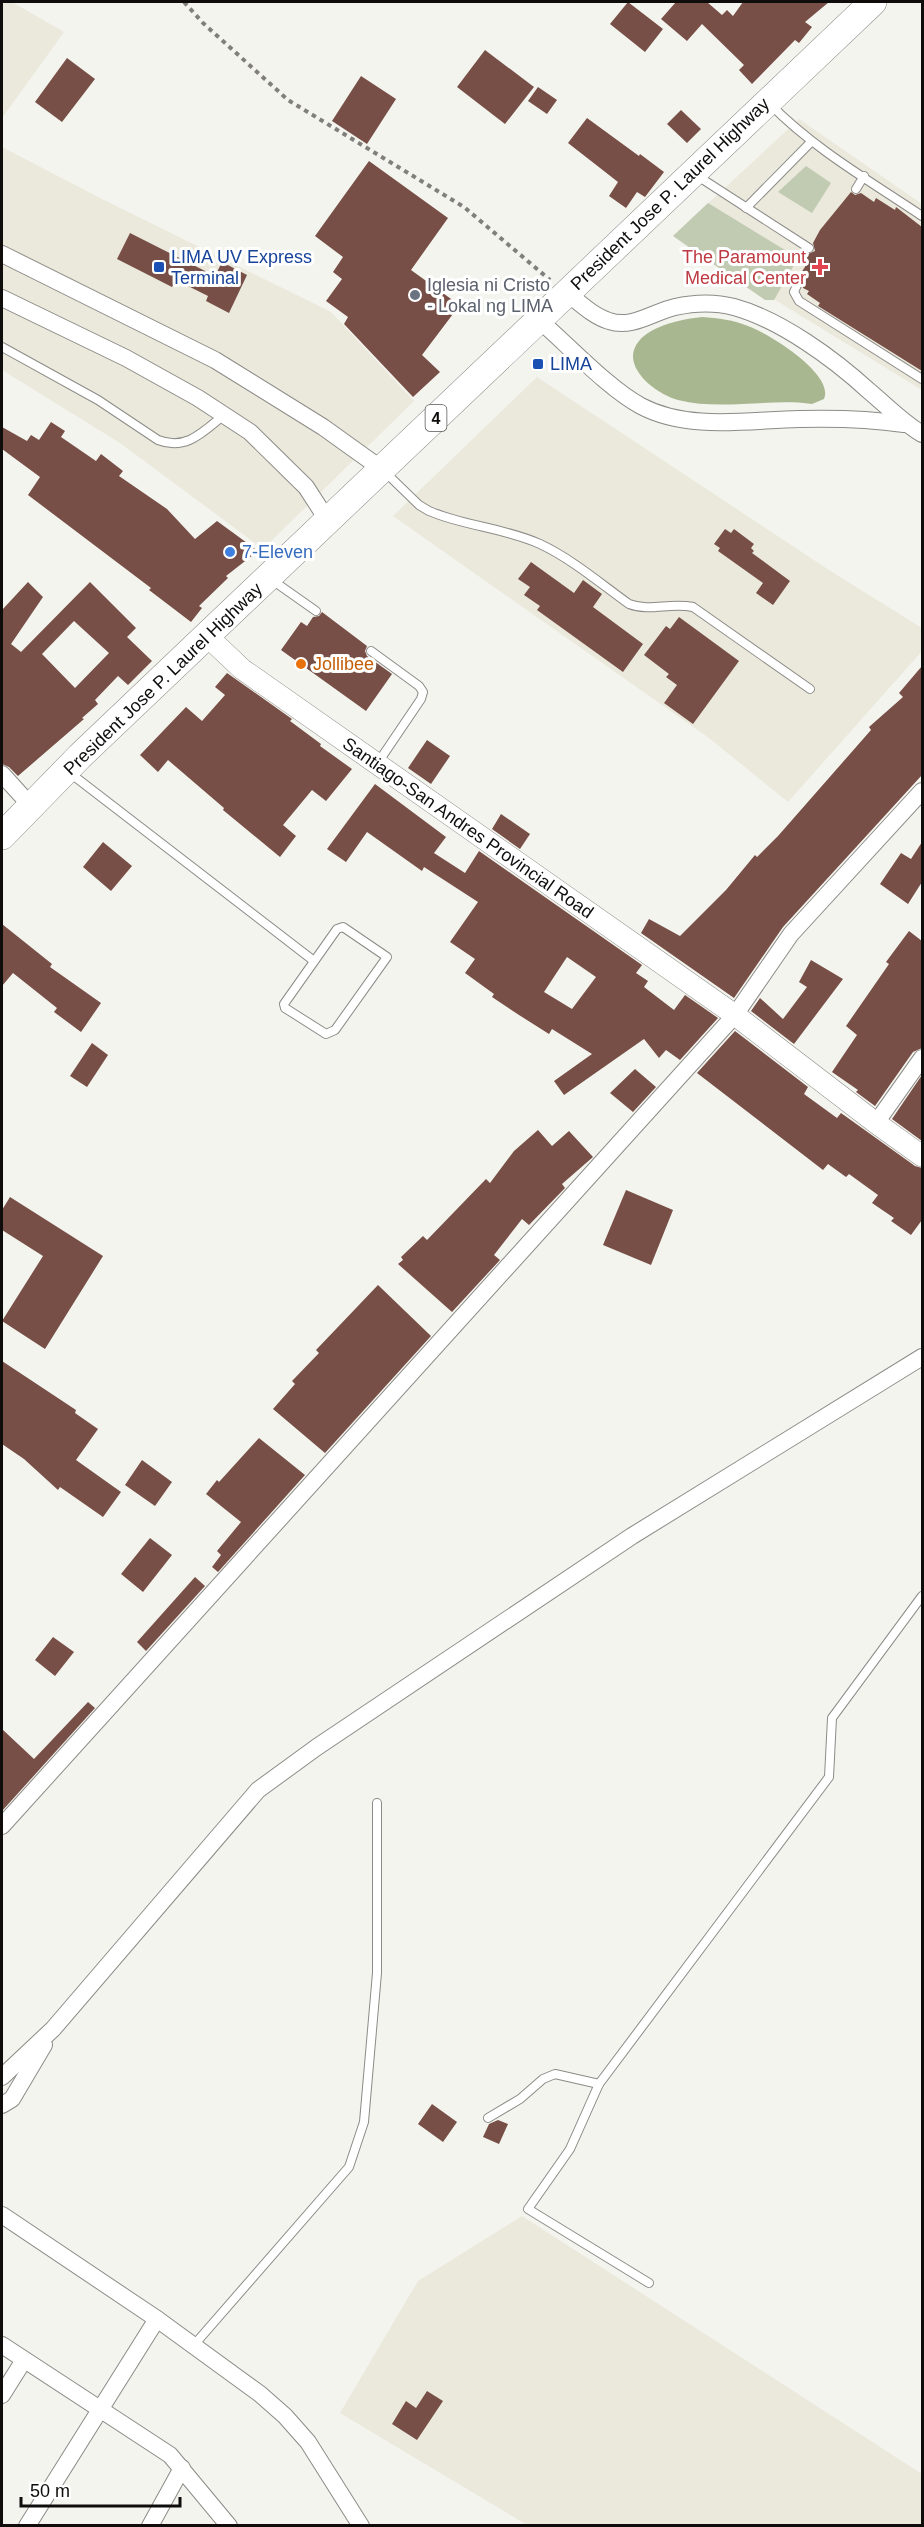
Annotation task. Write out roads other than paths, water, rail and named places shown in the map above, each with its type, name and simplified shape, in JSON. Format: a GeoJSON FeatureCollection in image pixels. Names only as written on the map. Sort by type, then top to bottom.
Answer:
{"type":"FeatureCollection","features":[{"type":"Feature","properties":{"kind":"highway","name":"President Jose P. Laurel Highway"},"geometry":{"type":"LineString","coordinates":[[2,836],[66,770],[206,635],[383,470],[873,2]]}},
{"type":"Feature","properties":{"kind":"street"},"geometry":{"type":"LineString","coordinates":[[2,254],[215,360],[323,427],[383,470]]}},
{"type":"Feature","properties":{"kind":"street"},"geometry":{"type":"LineString","coordinates":[[567,293],[600,317],[617,323],[633,322],[666,310],[689,305],[717,304],[742,310],[771,322],[841,367],[904,424],[922,434]]}},
{"type":"Feature","properties":{"kind":"street"},"geometry":{"type":"LineString","coordinates":[[2,298],[126,358],[250,432],[294,474],[328,522]]}},
{"type":"Feature","properties":{"kind":"street"},"geometry":{"type":"LineString","coordinates":[[539,320],[625,396],[657,412],[700,421],[859,419],[904,424]]}},
{"type":"Feature","properties":{"kind":"street","name":"Santiago-San Andres Provincial Road"},"geometry":{"type":"LineString","coordinates":[[206,635],[242,669],[735,1015],[922,1156]]}},
{"type":"Feature","properties":{"kind":"street"},"geometry":{"type":"LineString","coordinates":[[2,774],[32,806]]}},
{"type":"Feature","properties":{"kind":"street"},"geometry":{"type":"LineString","coordinates":[[2,1826],[735,1015],[791,934],[922,790]]}},
{"type":"Feature","properties":{"kind":"street"},"geometry":{"type":"LineString","coordinates":[[876,1123],[922,1058]]}},
{"type":"Feature","properties":{"kind":"street"},"geometry":{"type":"LineString","coordinates":[[2,2077],[53,2029],[258,1790],[317,1747],[632,1536],[922,1357]]}},
{"type":"Feature","properties":{"kind":"street"},"geometry":{"type":"LineString","coordinates":[[2,2105],[12,2099],[53,2029]]}},
{"type":"Feature","properties":{"kind":"street"},"geometry":{"type":"LineString","coordinates":[[2,2215],[157,2319],[260,2394],[285,2416],[308,2442],[361,2526]]}},
{"type":"Feature","properties":{"kind":"street"},"geometry":{"type":"LineString","coordinates":[[27,2526],[157,2319]]}},
{"type":"Feature","properties":{"kind":"street"},"geometry":{"type":"LineString","coordinates":[[2,2345],[100,2407],[170,2455],[230,2526]]}},
{"type":"Feature","properties":{"kind":"street"},"geometry":{"type":"LineString","coordinates":[[2,2394],[24,2360]]}},
{"type":"Feature","properties":{"kind":"street"},"geometry":{"type":"LineString","coordinates":[[150,2526],[182,2468]]}},
{"type":"Feature","properties":{"kind":"lane"},"geometry":{"type":"LineString","coordinates":[[768,101],[792,127],[811,142],[922,216]]}},
{"type":"Feature","properties":{"kind":"lane"},"geometry":{"type":"LineString","coordinates":[[746,208],[811,142]]}},
{"type":"Feature","properties":{"kind":"lane"},"geometry":{"type":"LineString","coordinates":[[693,173],[809,248]]}},
{"type":"Feature","properties":{"kind":"lane"},"geometry":{"type":"LineString","coordinates":[[856,189],[864,176]]}},
{"type":"Feature","properties":{"kind":"lane"},"geometry":{"type":"LineString","coordinates":[[798,285],[794,292],[799,301],[922,378]]}},
{"type":"Feature","properties":{"kind":"lane"},"geometry":{"type":"LineString","coordinates":[[2,347],[98,400],[158,440],[169,444],[181,444],[188,441],[224,415]]}},
{"type":"Feature","properties":{"kind":"lane"},"geometry":{"type":"LineString","coordinates":[[383,470],[419,505],[429,511],[540,544],[570,562],[629,604],[639,608],[679,604],[693,607],[810,689]]}},
{"type":"Feature","properties":{"kind":"lane"},"geometry":{"type":"LineString","coordinates":[[269,578],[316,611]]}},
{"type":"Feature","properties":{"kind":"lane"},"geometry":{"type":"LineString","coordinates":[[371,651],[419,686],[423,692],[421,699],[377,764]]}},
{"type":"Feature","properties":{"kind":"lane"},"geometry":{"type":"LineString","coordinates":[[66,770],[315,961]]}},
{"type":"Feature","properties":{"kind":"lane"},"geometry":{"type":"LineString","coordinates":[[343,927],[387,957],[335,1030],[326,1034],[285,1008],[284,1004],[315,961],[337,928],[343,927]]}},
{"type":"Feature","properties":{"kind":"lane"},"geometry":{"type":"LineString","coordinates":[[649,2283],[528,2209],[570,2149],[599,2084],[829,1777],[832,1718],[922,1596]]}},
{"type":"Feature","properties":{"kind":"lane"},"geometry":{"type":"LineString","coordinates":[[194,2345],[349,2167],[364,2122],[377,1973],[377,1803]]}},
{"type":"Feature","properties":{"kind":"lane"},"geometry":{"type":"LineString","coordinates":[[488,2118],[520,2099],[543,2079],[555,2074],[599,2084]]}},
{"type":"Feature","properties":{"kind":"place","name":"LIMA UV Express Terminal"},"geometry":{"type":"Point","coordinates":[159,267]}},
{"type":"Feature","properties":{"kind":"place","name":"The Paramount Medical Center"},"geometry":{"type":"Point","coordinates":[820,267]}},
{"type":"Feature","properties":{"kind":"place","name":"Iglesia ni Cristo - Lokal ng LIMA"},"geometry":{"type":"Point","coordinates":[415,295]}},
{"type":"Feature","properties":{"kind":"place","name":"LIMA"},"geometry":{"type":"Point","coordinates":[538,364]}},
{"type":"Feature","properties":{"kind":"place","name":"7-Eleven"},"geometry":{"type":"Point","coordinates":[230,552]}},
{"type":"Feature","properties":{"kind":"place","name":"Jollibee"},"geometry":{"type":"Point","coordinates":[301,664]}}]}
